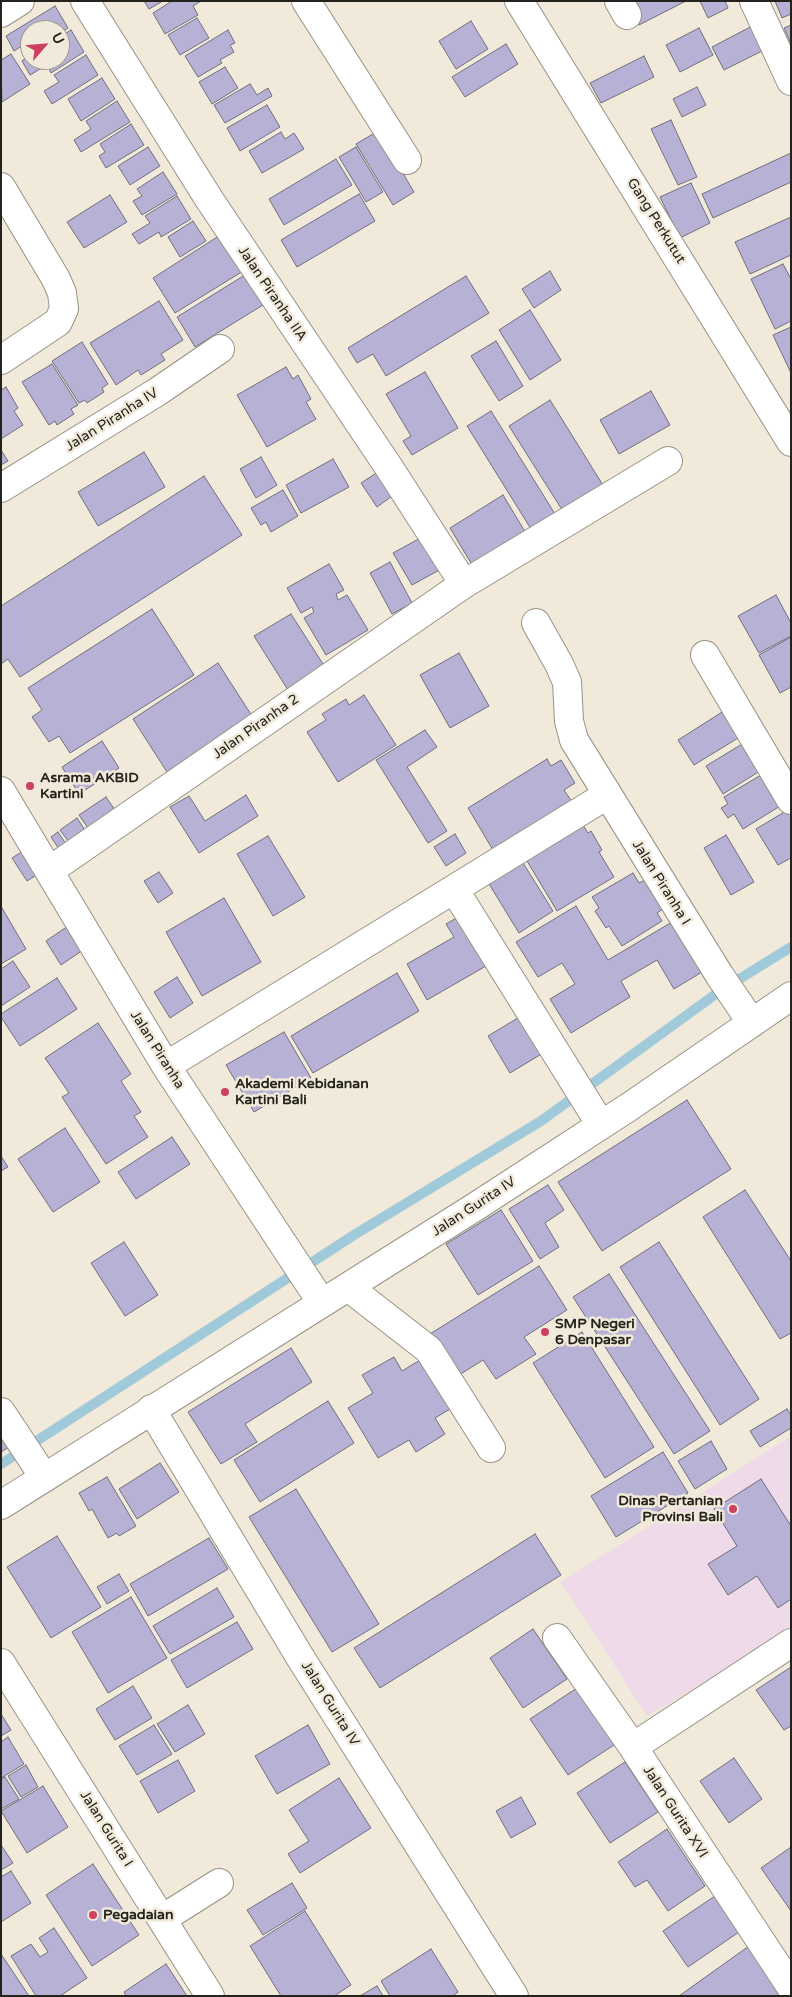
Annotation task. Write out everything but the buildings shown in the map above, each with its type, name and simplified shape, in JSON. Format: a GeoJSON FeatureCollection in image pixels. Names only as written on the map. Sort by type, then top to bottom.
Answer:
{"type":"FeatureCollection","features":[{"type":"Feature","properties":{"kind":"street"},"geometry":{"type":"LineString","coordinates":[[1,13],[20,1]]}},
{"type":"Feature","properties":{"kind":"street","name":"Jalan Piranha IIA"},"geometry":{"type":"LineString","coordinates":[[85,1],[209,199],[464,584]]}},
{"type":"Feature","properties":{"kind":"street"},"geometry":{"type":"LineString","coordinates":[[306,1],[407,160]]}},
{"type":"Feature","properties":{"kind":"street","name":"Gang Perkutut"},"geometry":{"type":"LineString","coordinates":[[519,1],[791,442]]}},
{"type":"Feature","properties":{"kind":"street"},"geometry":{"type":"LineString","coordinates":[[754,1],[791,81]]}},
{"type":"Feature","properties":{"kind":"street"},"geometry":{"type":"LineString","coordinates":[[1,187],[56,279],[62,293],[64,308],[58,322],[1,360]]}},
{"type":"Feature","properties":{"kind":"street","name":"Jalan Piranha IV"},"geometry":{"type":"LineString","coordinates":[[1,488],[157,392],[220,349]]}},
{"type":"Feature","properties":{"kind":"street","name":"Jalan Piranha 2"},"geometry":{"type":"LineString","coordinates":[[49,871],[464,584],[668,461]]}},
{"type":"Feature","properties":{"kind":"street","name":"Jalan Piranha I"},"geometry":{"type":"LineString","coordinates":[[536,623],[559,664],[566,682],[569,721],[574,740],[749,1020]]}},
{"type":"Feature","properties":{"kind":"street"},"geometry":{"type":"LineString","coordinates":[[705,654],[791,800]]}},
{"type":"Feature","properties":{"kind":"street","name":"Jalan Piranha"},"geometry":{"type":"LineString","coordinates":[[1,791],[166,1066],[318,1297]]}},
{"type":"Feature","properties":{"kind":"street"},"geometry":{"type":"LineString","coordinates":[[166,1066],[607,795]]}},
{"type":"Feature","properties":{"kind":"street"},"geometry":{"type":"LineString","coordinates":[[454,889],[596,1117]]}},
{"type":"Feature","properties":{"kind":"street","name":"Jalan Gurita IV"},"geometry":{"type":"LineString","coordinates":[[1,1505],[40,1471],[151,1409],[318,1297],[348,1286],[475,1207],[596,1117],[749,1020],[790,998]]}},
{"type":"Feature","properties":{"kind":"street"},"geometry":{"type":"LineString","coordinates":[[348,1286],[429,1350],[491,1448]]}},
{"type":"Feature","properties":{"kind":"street","name":"Jalan Gurita IV"},"geometry":{"type":"LineString","coordinates":[[151,1409],[300,1657],[514,1996]]}},
{"type":"Feature","properties":{"kind":"street"},"geometry":{"type":"LineString","coordinates":[[1,1412],[40,1471]]}},
{"type":"Feature","properties":{"kind":"street","name":"Jalan Gurita XVI"},"geometry":{"type":"LineString","coordinates":[[558,1638],[791,1986]]}},
{"type":"Feature","properties":{"kind":"street"},"geometry":{"type":"LineString","coordinates":[[632,1747],[791,1643]]}},
{"type":"Feature","properties":{"kind":"street","name":"Jalan Gurita I"},"geometry":{"type":"LineString","coordinates":[[1,1663],[210,1996]]}},
{"type":"Feature","properties":{"kind":"street"},"geometry":{"type":"LineString","coordinates":[[162,1919],[219,1883]]}},
{"type":"Feature","properties":{"kind":"shaded area","name":"Dinas Pertanian Provinsi Bali"},"geometry":{"type":"Polygon","coordinates":[[[791,1436],[791,1632],[647,1716],[561,1582],[791,1436]]]}},
{"type":"Feature","properties":{"kind":"waterway"},"geometry":{"type":"LineString","coordinates":[[1,1464],[354,1235],[541,1121],[720,991],[791,947]]}},
{"type":"Feature","properties":{"kind":"place","name":"Asrama AKBID Kartini"},"geometry":{"type":"Point","coordinates":[30,786]}},
{"type":"Feature","properties":{"kind":"place","name":"Akademi Kebidanan Kartini Bali"},"geometry":{"type":"Point","coordinates":[225,1092]}},
{"type":"Feature","properties":{"kind":"place","name":"SMP Negeri 6 Denpasar"},"geometry":{"type":"Point","coordinates":[545,1332]}},
{"type":"Feature","properties":{"kind":"place","name":"Dinas Pertanian Provinsi Bali"},"geometry":{"type":"Point","coordinates":[733,1509]}},
{"type":"Feature","properties":{"kind":"place","name":"Pegadaian"},"geometry":{"type":"Point","coordinates":[93,1915]}}]}
